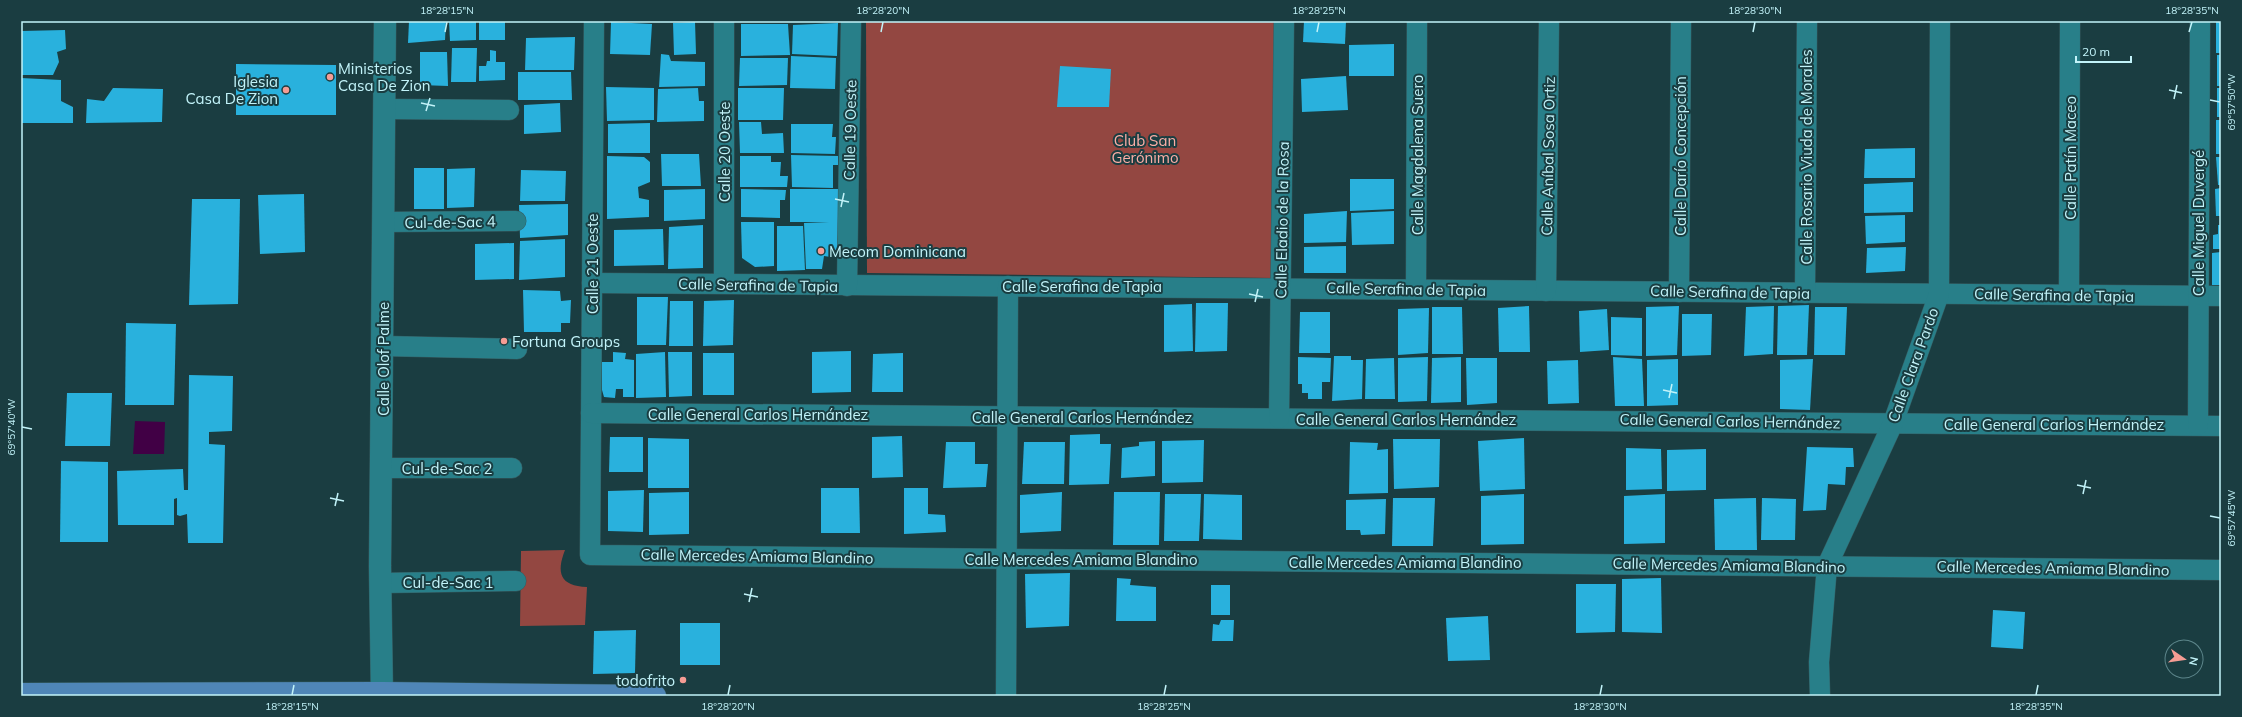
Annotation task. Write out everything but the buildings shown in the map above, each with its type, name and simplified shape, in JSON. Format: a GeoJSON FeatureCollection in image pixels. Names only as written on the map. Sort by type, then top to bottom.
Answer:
{"type":"FeatureCollection","features":[{"type":"Feature","properties":{"kind":"main road"},"geometry":{"type":"LineString","coordinates":[[21,694],[654,696]]}},
{"type":"Feature","properties":{"kind":"street","name":"Calle Olof Palme"},"geometry":{"type":"LineString","coordinates":[[382,694],[381,583],[386,21]]}},
{"type":"Feature","properties":{"kind":"street","name":"Calle 21 Oeste"},"geometry":{"type":"LineString","coordinates":[[590,555],[594,21]]}},
{"type":"Feature","properties":{"kind":"street","name":"Calle 20 Oeste"},"geometry":{"type":"LineString","coordinates":[[724,21],[724,284]]}},
{"type":"Feature","properties":{"kind":"street","name":"Calle 19 Oeste"},"geometry":{"type":"LineString","coordinates":[[847,286],[851,21]]}},
{"type":"Feature","properties":{"kind":"street","name":"Calle Eladio de la Rosa"},"geometry":{"type":"LineString","coordinates":[[1279,418],[1284,21]]}},
{"type":"Feature","properties":{"kind":"street","name":"Calle Magdalena Suero"},"geometry":{"type":"LineString","coordinates":[[1416,290],[1417,21]]}},
{"type":"Feature","properties":{"kind":"street","name":"Calle Aníbal Sosa Ortiz"},"geometry":{"type":"LineString","coordinates":[[1546,291],[1549,21]]}},
{"type":"Feature","properties":{"kind":"street","name":"Calle Darío Concepción"},"geometry":{"type":"LineString","coordinates":[[1679,292],[1681,21]]}},
{"type":"Feature","properties":{"kind":"street","name":"Calle Rosario Viuda de Morales"},"geometry":{"type":"LineString","coordinates":[[1805,293],[1807,21]]}},
{"type":"Feature","properties":{"kind":"street","name":"Calle Clara Pardo"},"geometry":{"type":"LineString","coordinates":[[1820,696],[1819,662],[1827,566],[1893,423],[1939,294],[1940,21]]}},
{"type":"Feature","properties":{"kind":"street","name":"Calle Patín Maceo"},"geometry":{"type":"LineString","coordinates":[[2069,295],[2070,21]]}},
{"type":"Feature","properties":{"kind":"street","name":"Calle Miguel Duvergé"},"geometry":{"type":"LineString","coordinates":[[2198,425],[2200,21]]}},
{"type":"Feature","properties":{"kind":"street"},"geometry":{"type":"LineString","coordinates":[[385,109],[509,110]]}},
{"type":"Feature","properties":{"kind":"street","name":"Cul-de-Sac 4"},"geometry":{"type":"LineString","coordinates":[[384,222],[516,221]]}},
{"type":"Feature","properties":{"kind":"street","name":"Calle Serafina de Tapia"},"geometry":{"type":"LineString","coordinates":[[592,282],[847,286],[2221,296]]}},
{"type":"Feature","properties":{"kind":"street"},"geometry":{"type":"LineString","coordinates":[[1006,696],[1008,286]]}},
{"type":"Feature","properties":{"kind":"street"},"geometry":{"type":"LineString","coordinates":[[383,346],[517,348]]}},
{"type":"Feature","properties":{"kind":"street","name":"Calle General Carlos Hernández"},"geometry":{"type":"LineString","coordinates":[[591,413],[2221,426]]}},
{"type":"Feature","properties":{"kind":"street","name":"Cul-de-Sac 2"},"geometry":{"type":"LineString","coordinates":[[382,468],[512,468]]}},
{"type":"Feature","properties":{"kind":"street","name":"Calle Mercedes Amiama Blandino"},"geometry":{"type":"LineString","coordinates":[[590,555],[2221,570]]}},
{"type":"Feature","properties":{"kind":"street","name":"Cul-de-Sac 1"},"geometry":{"type":"LineString","coordinates":[[381,583],[516,581]]}},
{"type":"Feature","properties":{"kind":"green space","name":"Club San Gerónimo"},"geometry":{"type":"Polygon","coordinates":[[[866,21],[1275,21],[1273,278],[867,273],[866,21]]]}},
{"type":"Feature","properties":{"kind":"green space"},"geometry":{"type":"Polygon","coordinates":[[[565,550],[561,565],[562,577],[571,584],[587,587],[585,625],[520,626],[521,551],[565,550]]]}},
{"type":"Feature","properties":{"kind":"shaded area"},"geometry":{"type":"Polygon","coordinates":[[[135,421],[165,422],[164,454],[133,454],[135,421]]]}},
{"type":"Feature","properties":{"kind":"place","name":"Ministerios Casa De Zion"},"geometry":{"type":"Point","coordinates":[330,77]}},
{"type":"Feature","properties":{"kind":"place","name":"Iglesia Casa De Zion"},"geometry":{"type":"Point","coordinates":[286,90]}},
{"type":"Feature","properties":{"kind":"place","name":"Mecom Dominicana"},"geometry":{"type":"Point","coordinates":[821,251]}},
{"type":"Feature","properties":{"kind":"place","name":"Fortuna Groups"},"geometry":{"type":"Point","coordinates":[504,341]}},
{"type":"Feature","properties":{"kind":"place","name":"todofrito"},"geometry":{"type":"Point","coordinates":[683,680]}}]}
